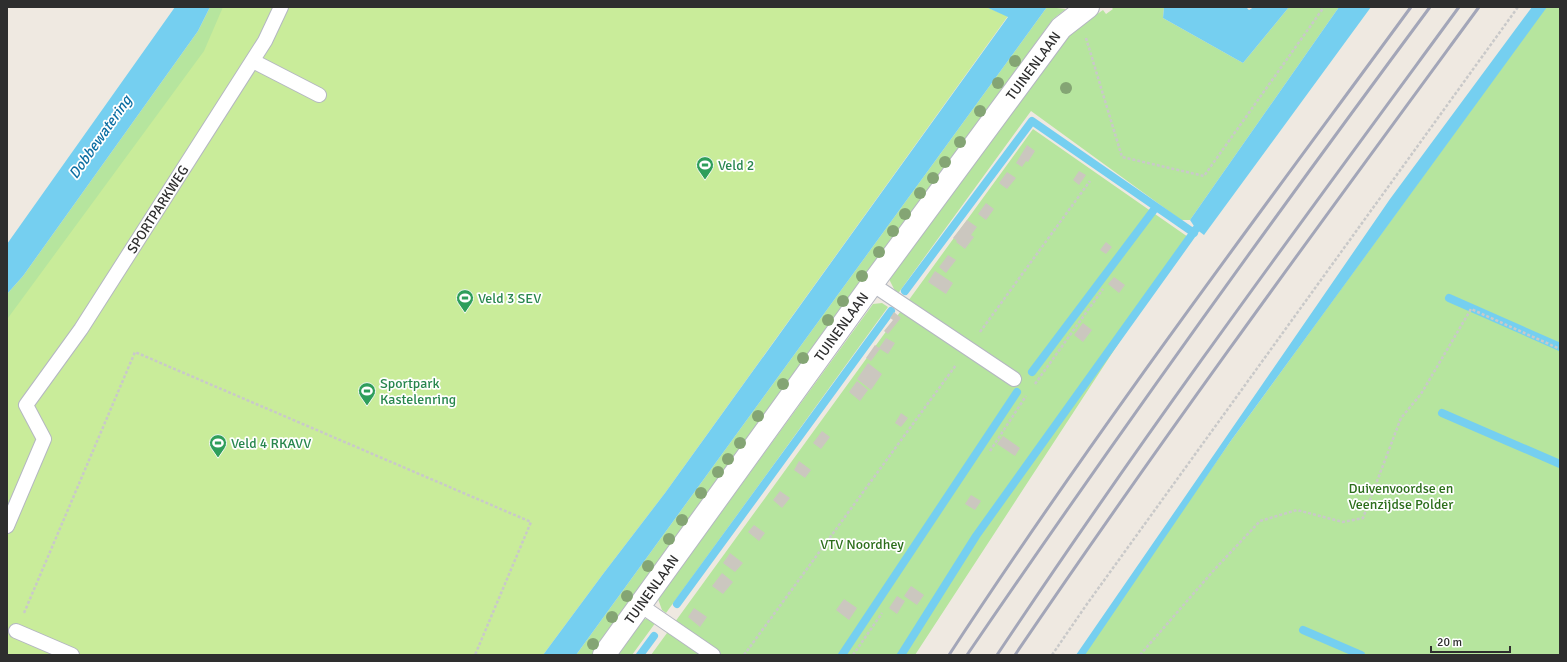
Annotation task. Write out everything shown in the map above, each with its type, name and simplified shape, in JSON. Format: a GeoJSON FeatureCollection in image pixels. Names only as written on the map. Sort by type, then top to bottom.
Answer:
{"type":"FeatureCollection","features":[{"type":"Feature","properties":{"kind":"street","name":"TUINENLAAN"},"geometry":{"type":"LineString","coordinates":[[604,655],[872,284],[1061,28],[1084,10]]}},
{"type":"Feature","properties":{"kind":"lane","name":"SPORTPARKWEG"},"geometry":{"type":"LineString","coordinates":[[7,526],[44,439],[26,405],[81,328],[253,61],[265,41],[281,7]]}},
{"type":"Feature","properties":{"kind":"lane"},"geometry":{"type":"LineString","coordinates":[[253,61],[319,95]]}},
{"type":"Feature","properties":{"kind":"lane"},"geometry":{"type":"LineString","coordinates":[[872,284],[1014,379]]}},
{"type":"Feature","properties":{"kind":"lane"},"geometry":{"type":"LineString","coordinates":[[640,605],[713,655]]}},
{"type":"Feature","properties":{"kind":"lane"},"geometry":{"type":"LineString","coordinates":[[16,631],[72,655]]}},
{"type":"Feature","properties":{"kind":"path"},"geometry":{"type":"LineString","coordinates":[[1084,10],[1122,157],[1204,176],[1324,7]]}},
{"type":"Feature","properties":{"kind":"path"},"geometry":{"type":"LineString","coordinates":[[1052,655],[1518,7]]}},
{"type":"Feature","properties":{"kind":"path"},"geometry":{"type":"LineString","coordinates":[[744,655],[1090,181]]}},
{"type":"Feature","properties":{"kind":"path"},"geometry":{"type":"LineString","coordinates":[[990,451],[1030,391],[1102,289]]}},
{"type":"Feature","properties":{"kind":"path"},"geometry":{"type":"LineString","coordinates":[[1140,655],[1214,570],[1260,521],[1297,510],[1343,522],[1363,518],[1401,418],[1421,394],[1471,309],[1560,349]]}},
{"type":"Feature","properties":{"kind":"path"},"geometry":{"type":"LineString","coordinates":[[16,631],[135,352],[531,522],[475,655]]}},
{"type":"Feature","properties":{"kind":"path"},"geometry":{"type":"LineString","coordinates":[[1014,379],[1030,391]]}},
{"type":"Feature","properties":{"kind":"path"},"geometry":{"type":"LineString","coordinates":[[853,655],[882,613]]}},
{"type":"Feature","properties":{"kind":"green space"},"geometry":{"type":"Polygon","coordinates":[[[210,7],[266,7],[7,384],[7,294],[23,276],[198,31],[210,7]]]}},
{"type":"Feature","properties":{"kind":"green space","name":"Sportpark Kastelenring"},"geometry":{"type":"Polygon","coordinates":[[[223,7],[986,7],[1008,16],[665,493],[543,655],[7,655],[7,318],[204,51],[223,7]]]}},
{"type":"Feature","properties":{"kind":"green space"},"geometry":{"type":"Polygon","coordinates":[[[1047,7],[1066,9],[1053,19],[592,655],[576,655],[1047,7]]]}},
{"type":"Feature","properties":{"kind":"green space"},"geometry":{"type":"Polygon","coordinates":[[[1111,7],[1164,7],[1163,18],[1243,63],[1289,7],[1339,7],[1190,220],[1181,220],[1031,111],[897,295],[889,279],[1070,33],[1103,10],[1106,14],[1113,9],[1111,7]]]}},
{"type":"Feature","properties":{"kind":"green space","name":"Duivenvoordse en Veenzijdse Polder"},"geometry":{"type":"Polygon","coordinates":[[[1546,7],[1560,7],[1560,655],[1082,655],[1230,442],[1546,7]]]}},
{"type":"Feature","properties":{"kind":"green space","name":"VTV Noordhey"},"geometry":{"type":"Polygon","coordinates":[[[1033,129],[1188,237],[915,655],[651,655],[1033,129]]]}},
{"type":"Feature","properties":{"kind":"green space"},"geometry":{"type":"Polygon","coordinates":[[[882,303],[888,307],[666,613],[662,610],[658,599],[873,304],[882,303]]]}},
{"type":"Feature","properties":{"kind":"green space"},"geometry":{"type":"Polygon","coordinates":[[[643,619],[653,619],[656,622],[632,655],[617,655],[643,619]]]}},
{"type":"Feature","properties":{"kind":"water","name":"Dobbewatering"},"geometry":{"type":"Polygon","coordinates":[[[175,7],[210,7],[198,31],[23,276],[7,294],[7,244],[175,7]]]}},
{"type":"Feature","properties":{"kind":"water"},"geometry":{"type":"Polygon","coordinates":[[[986,7],[1047,7],[576,655],[543,655],[665,493],[1008,17],[986,7]]]}},
{"type":"Feature","properties":{"kind":"water"},"geometry":{"type":"Polygon","coordinates":[[[1164,7],[1246,7],[1249,10],[1254,7],[1289,7],[1243,63],[1163,18],[1164,7]]]}},
{"type":"Feature","properties":{"kind":"water"},"geometry":{"type":"Polygon","coordinates":[[[1339,7],[1371,7],[1204,235],[1196,229],[1190,220],[1339,7]]]}},
{"type":"Feature","properties":{"kind":"water"},"geometry":{"type":"Polygon","coordinates":[[[1532,7],[1547,7],[1230,442],[1085,655],[1076,655],[1390,199],[1532,7]]]}},
{"type":"Feature","properties":{"kind":"building"},"geometry":{"type":"Polygon","coordinates":[[[1027,145],[1035,151],[1028,162],[1026,161],[1022,167],[1016,163],[1027,145]]]}},
{"type":"Feature","properties":{"kind":"building"},"geometry":{"type":"Polygon","coordinates":[[[1079,171],[1086,175],[1079,185],[1073,180],[1079,171]]]}},
{"type":"Feature","properties":{"kind":"building"},"geometry":{"type":"Polygon","coordinates":[[[1007,172],[1016,178],[1007,189],[999,183],[1007,172]]]}},
{"type":"Feature","properties":{"kind":"building"},"geometry":{"type":"Polygon","coordinates":[[[986,203],[994,209],[986,220],[978,214],[986,203]]]}},
{"type":"Feature","properties":{"kind":"building"},"geometry":{"type":"Polygon","coordinates":[[[967,220],[977,227],[971,235],[974,237],[965,249],[953,238],[967,220]]]}},
{"type":"Feature","properties":{"kind":"building"},"geometry":{"type":"Polygon","coordinates":[[[1106,242],[1112,247],[1106,254],[1100,250],[1106,242]]]}},
{"type":"Feature","properties":{"kind":"building"},"geometry":{"type":"Polygon","coordinates":[[[948,255],[956,260],[946,273],[939,267],[948,255]]]}},
{"type":"Feature","properties":{"kind":"building"},"geometry":{"type":"Polygon","coordinates":[[[935,271],[953,283],[946,294],[928,282],[935,271]]]}},
{"type":"Feature","properties":{"kind":"building"},"geometry":{"type":"Polygon","coordinates":[[[1114,277],[1125,285],[1119,293],[1108,284],[1114,277]]]}},
{"type":"Feature","properties":{"kind":"building"},"geometry":{"type":"Polygon","coordinates":[[[894,312],[901,318],[888,334],[884,331],[893,320],[890,318],[894,312]]]}},
{"type":"Feature","properties":{"kind":"building"},"geometry":{"type":"Polygon","coordinates":[[[1083,323],[1092,330],[1083,342],[1074,335],[1083,323]]]}},
{"type":"Feature","properties":{"kind":"building"},"geometry":{"type":"Polygon","coordinates":[[[886,338],[895,343],[888,354],[880,349],[871,361],[866,358],[875,345],[879,348],[886,338]]]}},
{"type":"Feature","properties":{"kind":"building"},"geometry":{"type":"Polygon","coordinates":[[[868,363],[882,374],[871,390],[857,379],[868,363]]]}},
{"type":"Feature","properties":{"kind":"building"},"geometry":{"type":"Polygon","coordinates":[[[857,381],[868,390],[860,401],[849,392],[857,381]]]}},
{"type":"Feature","properties":{"kind":"building"},"geometry":{"type":"Polygon","coordinates":[[[901,413],[908,418],[901,427],[895,423],[901,413]]]}},
{"type":"Feature","properties":{"kind":"building"},"geometry":{"type":"Polygon","coordinates":[[[822,431],[830,437],[821,449],[813,443],[822,431]]]}},
{"type":"Feature","properties":{"kind":"building"},"geometry":{"type":"Polygon","coordinates":[[[1003,436],[1020,448],[1015,456],[997,444],[1003,436]]]}},
{"type":"Feature","properties":{"kind":"building"},"geometry":{"type":"Polygon","coordinates":[[[799,461],[811,470],[805,478],[794,470],[799,461]]]}},
{"type":"Feature","properties":{"kind":"building"},"geometry":{"type":"Polygon","coordinates":[[[780,491],[790,498],[782,508],[773,500],[780,491]]]}},
{"type":"Feature","properties":{"kind":"building"},"geometry":{"type":"Polygon","coordinates":[[[971,495],[981,501],[975,510],[965,504],[971,495]]]}},
{"type":"Feature","properties":{"kind":"building"},"geometry":{"type":"Polygon","coordinates":[[[754,525],[765,533],[759,541],[748,532],[754,525]]]}},
{"type":"Feature","properties":{"kind":"building"},"geometry":{"type":"Polygon","coordinates":[[[730,553],[743,563],[735,572],[723,563],[730,553]]]}},
{"type":"Feature","properties":{"kind":"building"},"geometry":{"type":"Polygon","coordinates":[[[722,573],[733,582],[723,594],[712,586],[722,573]]]}},
{"type":"Feature","properties":{"kind":"building"},"geometry":{"type":"Polygon","coordinates":[[[911,586],[924,595],[917,605],[904,596],[911,586]]]}},
{"type":"Feature","properties":{"kind":"building"},"geometry":{"type":"Polygon","coordinates":[[[897,596],[905,601],[897,614],[889,608],[897,596]]]}},
{"type":"Feature","properties":{"kind":"building"},"geometry":{"type":"Polygon","coordinates":[[[844,599],[857,608],[849,620],[836,610],[844,599]]]}},
{"type":"Feature","properties":{"kind":"building"},"geometry":{"type":"Polygon","coordinates":[[[694,608],[707,617],[700,627],[688,617],[694,608]]]}},
{"type":"Feature","properties":{"kind":"waterway"},"geometry":{"type":"LineString","coordinates":[[905,291],[1032,121],[1194,233]]}},
{"type":"Feature","properties":{"kind":"waterway"},"geometry":{"type":"LineString","coordinates":[[1032,372],[1156,207]]}},
{"type":"Feature","properties":{"kind":"waterway"},"geometry":{"type":"LineString","coordinates":[[901,655],[976,536],[1196,229]]}},
{"type":"Feature","properties":{"kind":"waterway"},"geometry":{"type":"LineString","coordinates":[[1449,298],[1560,347]]}},
{"type":"Feature","properties":{"kind":"waterway"},"geometry":{"type":"LineString","coordinates":[[677,604],[891,311]]}},
{"type":"Feature","properties":{"kind":"waterway"},"geometry":{"type":"LineString","coordinates":[[842,655],[1017,392]]}},
{"type":"Feature","properties":{"kind":"waterway"},"geometry":{"type":"LineString","coordinates":[[1442,413],[1560,464]]}},
{"type":"Feature","properties":{"kind":"waterway"},"geometry":{"type":"LineString","coordinates":[[1303,630],[1361,655]]}},
{"type":"Feature","properties":{"kind":"waterway"},"geometry":{"type":"LineString","coordinates":[[640,655],[654,636]]}},
{"type":"Feature","properties":{"kind":"railway"},"geometry":{"type":"LineString","coordinates":[[949,655],[1060,490],[1234,248],[1411,7]]}},
{"type":"Feature","properties":{"kind":"railway"},"geometry":{"type":"LineString","coordinates":[[967,655],[1080,491],[1196,328],[1430,7]]}},
{"type":"Feature","properties":{"kind":"railway"},"geometry":{"type":"LineString","coordinates":[[997,655],[1166,409],[1459,7]]}},
{"type":"Feature","properties":{"kind":"railway"},"geometry":{"type":"LineString","coordinates":[[1015,655],[1128,491],[1302,248],[1479,7]]}},
{"type":"Feature","properties":{"kind":"place","name":"Veld 2"},"geometry":{"type":"Point","coordinates":[705,180]}},
{"type":"Feature","properties":{"kind":"place","name":"Veld 3 SEV"},"geometry":{"type":"Point","coordinates":[465,313]}},
{"type":"Feature","properties":{"kind":"place","name":"Sportpark Kastelenring"},"geometry":{"type":"Point","coordinates":[367,406]}},
{"type":"Feature","properties":{"kind":"place","name":"Veld 4 RKAVV"},"geometry":{"type":"Point","coordinates":[218,458]}}]}
